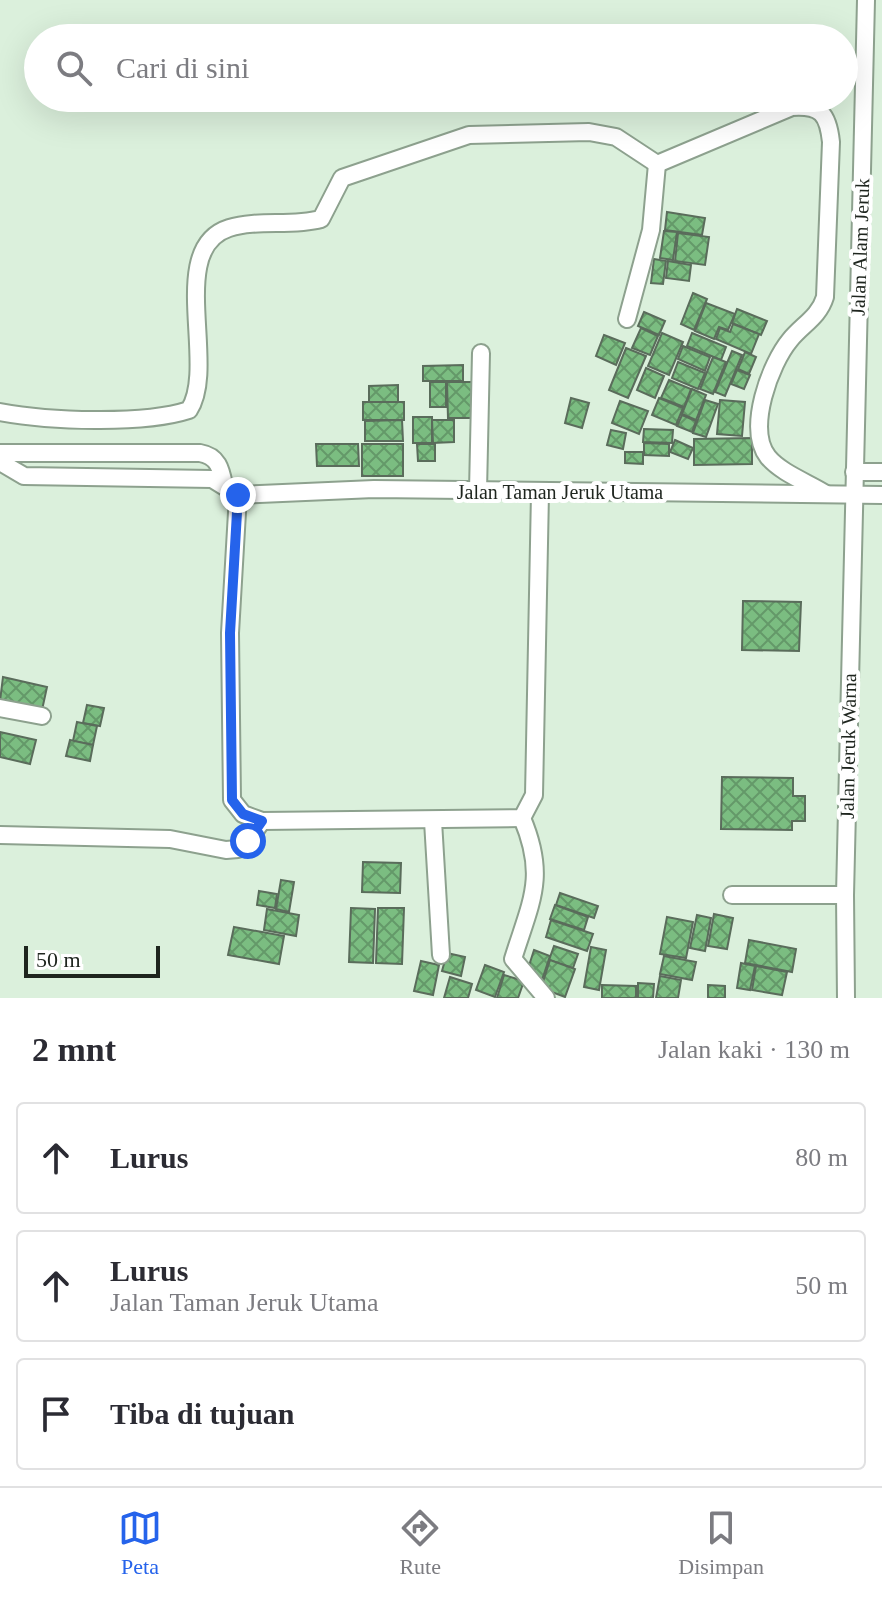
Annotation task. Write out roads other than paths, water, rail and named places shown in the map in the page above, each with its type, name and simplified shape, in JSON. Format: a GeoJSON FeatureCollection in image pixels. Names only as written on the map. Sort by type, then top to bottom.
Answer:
{"type":"FeatureCollection","features":[{"type":"Feature","properties":{"kind":"street","name":"Jalan Alam Jeruk"},"geometry":{"type":"LineString","coordinates":[[854,494],[866,0]]}},
{"type":"Feature","properties":{"kind":"street"},"geometry":{"type":"LineString","coordinates":[[657,164],[780,112]]}},
{"type":"Feature","properties":{"kind":"street"},"geometry":{"type":"LineString","coordinates":[[824,112],[829,121],[831,142],[825,297],[815,316],[784,348],[759,415],[760,439],[768,457],[826,494]]}},
{"type":"Feature","properties":{"kind":"street"},"geometry":{"type":"LineString","coordinates":[[0,412],[62,418],[118,418],[170,416],[189,410],[200,385],[198,259],[211,238],[228,228],[321,219],[342,178],[364,168],[469,135],[589,132],[616,137],[657,164]]}},
{"type":"Feature","properties":{"kind":"street"},"geometry":{"type":"LineString","coordinates":[[627,319],[651,230],[657,164]]}},
{"type":"Feature","properties":{"kind":"street"},"geometry":{"type":"LineString","coordinates":[[478,491],[481,353]]}},
{"type":"Feature","properties":{"kind":"street"},"geometry":{"type":"LineString","coordinates":[[0,453],[200,453],[210,455],[220,467],[231,490],[232,800],[243,814],[262,821],[522,818]]}},
{"type":"Feature","properties":{"kind":"street","name":"Jalan Taman Jeruk Utama"},"geometry":{"type":"LineString","coordinates":[[0,462],[24,476],[212,479],[231,490],[882,495]]}},
{"type":"Feature","properties":{"kind":"street"},"geometry":{"type":"LineString","coordinates":[[854,472],[882,472]]}},
{"type":"Feature","properties":{"kind":"street"},"geometry":{"type":"LineString","coordinates":[[540,493],[534,795],[522,818],[536,859],[537,881],[513,959],[545,997]]}},
{"type":"Feature","properties":{"kind":"street","name":"Jalan Jeruk Warna"},"geometry":{"type":"LineString","coordinates":[[846,998],[845,895],[854,494]]}},
{"type":"Feature","properties":{"kind":"street"},"geometry":{"type":"LineString","coordinates":[[0,708],[42,716]]}},
{"type":"Feature","properties":{"kind":"street"},"geometry":{"type":"LineString","coordinates":[[0,835],[170,839],[226,850],[238,849],[248,841],[262,821]]}},
{"type":"Feature","properties":{"kind":"street"},"geometry":{"type":"LineString","coordinates":[[433,821],[441,955]]}},
{"type":"Feature","properties":{"kind":"street"},"geometry":{"type":"LineString","coordinates":[[732,895],[845,895]]}}]}
